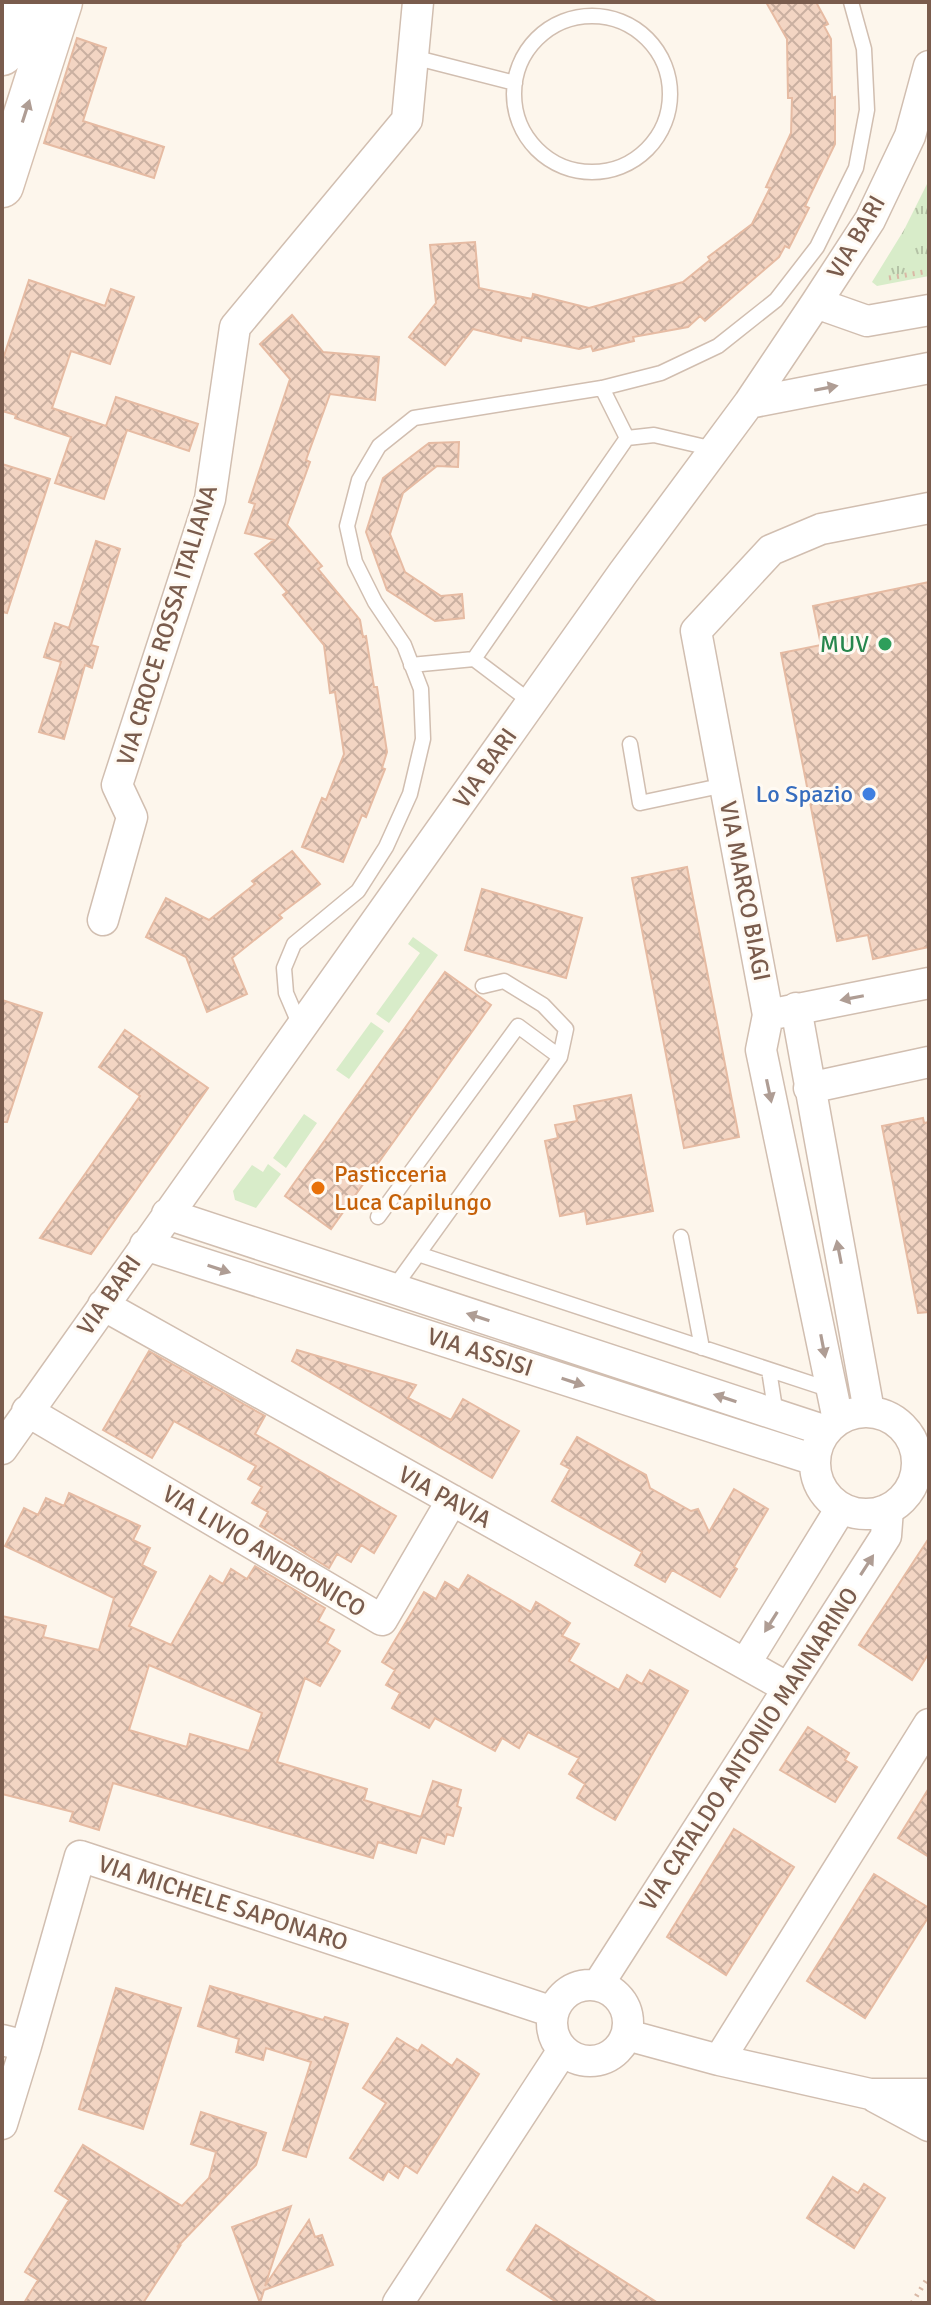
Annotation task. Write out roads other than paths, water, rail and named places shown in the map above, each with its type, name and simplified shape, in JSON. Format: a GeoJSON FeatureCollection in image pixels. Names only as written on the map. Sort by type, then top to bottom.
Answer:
{"type":"FeatureCollection","features":[{"type":"Feature","properties":{"kind":"main road"},"geometry":{"type":"LineString","coordinates":[[2,54],[18,2]]}},
{"type":"Feature","properties":{"kind":"main road"},"geometry":{"type":"LineString","coordinates":[[2,186],[61,2]]}},
{"type":"Feature","properties":{"kind":"street","name":"VIA CROCE ROSSA ITALIANA"},"geometry":{"type":"LineString","coordinates":[[103,920],[132,817],[117,785],[210,499],[235,327],[407,120],[418,2]]}},
{"type":"Feature","properties":{"kind":"street","name":"VIA BARI"},"geometry":{"type":"LineString","coordinates":[[2,1449],[531,702],[749,403],[870,220],[910,136],[929,66]]}},
{"type":"Feature","properties":{"kind":"street"},"geometry":{"type":"LineString","coordinates":[[816,303],[867,321],[929,310]]}},
{"type":"Feature","properties":{"kind":"street"},"geometry":{"type":"LineString","coordinates":[[749,403],[929,368]]}},
{"type":"Feature","properties":{"kind":"street","name":"VIA MARCO BIAGI"},"geometry":{"type":"LineString","coordinates":[[869,1411],[809,1088],[782,1012],[725,785],[696,631],[771,550],[821,529],[929,508]]}},
{"type":"Feature","properties":{"kind":"street"},"geometry":{"type":"LineString","coordinates":[[782,1012],[929,983]]}},
{"type":"Feature","properties":{"kind":"street","name":"VIA MARCO BIAGI"},"geometry":{"type":"LineString","coordinates":[[782,1012],[761,1050],[831,1390],[832,1426]]}},
{"type":"Feature","properties":{"kind":"street"},"geometry":{"type":"LineString","coordinates":[[809,1088],[929,1062]]}},
{"type":"Feature","properties":{"kind":"street","name":"VIA ASSISI"},"geometry":{"type":"LineString","coordinates":[[167,1214],[776,1415],[832,1426]]}},
{"type":"Feature","properties":{"kind":"street","name":"VIA ASSISI"},"geometry":{"type":"LineString","coordinates":[[145,1245],[815,1460]]}},
{"type":"Feature","properties":{"kind":"street","name":"VIA PAVIA"},"geometry":{"type":"LineString","coordinates":[[103,1305],[788,1688]]}},
{"type":"Feature","properties":{"kind":"street","name":"VIA LIVIO ANDRONICO"},"geometry":{"type":"LineString","coordinates":[[27,1411],[382,1620],[452,1500]]}},
{"type":"Feature","properties":{"kind":"street"},"geometry":{"type":"LineString","coordinates":[[869,1411],[895,1420],[913,1440],[923,1468],[909,1492],[888,1509],[865,1515],[841,1508],[821,1488],[815,1460],[818,1445],[832,1426],[853,1413],[869,1411]]}},
{"type":"Feature","properties":{"kind":"street"},"geometry":{"type":"LineString","coordinates":[[745,1664],[841,1508]]}},
{"type":"Feature","properties":{"kind":"street","name":"VIA CATALDO ANTONIO MANNARINO"},"geometry":{"type":"LineString","coordinates":[[598,1985],[886,1536],[888,1509]]}},
{"type":"Feature","properties":{"kind":"street"},"geometry":{"type":"LineString","coordinates":[[719,2060],[929,1724]]}},
{"type":"Feature","properties":{"kind":"street","name":"VIA MICHELE SAPONARO"},"geometry":{"type":"LineString","coordinates":[[2,2124],[14,2043],[80,1856],[553,2012]]}},
{"type":"Feature","properties":{"kind":"street"},"geometry":{"type":"LineString","coordinates":[[584,1984],[598,1985],[613,1991],[624,2003],[629,2019],[627,2035],[619,2048],[606,2058],[591,2061],[576,2059],[563,2050],[555,2039],[553,2012],[560,1999],[571,1990],[584,1984]]}},
{"type":"Feature","properties":{"kind":"street"},"geometry":{"type":"LineString","coordinates":[[627,2035],[719,2060],[870,2094],[929,2094]]}},
{"type":"Feature","properties":{"kind":"street"},"geometry":{"type":"LineString","coordinates":[[398,2303],[563,2050]]}},
{"type":"Feature","properties":{"kind":"street"},"geometry":{"type":"LineString","coordinates":[[870,2094],[929,2126]]}},
{"type":"Feature","properties":{"kind":"lane"},"geometry":{"type":"LineString","coordinates":[[302,1028],[286,993],[284,968],[294,944],[358,891],[386,847],[410,794],[423,739],[421,689],[404,645],[375,602],[355,562],[347,526],[359,480],[379,446],[414,418],[602,388],[661,373],[718,346],[776,300],[817,247],[856,168],[867,110],[864,49],[851,2]]}},
{"type":"Feature","properties":{"kind":"lane"},"geometry":{"type":"LineString","coordinates":[[588,16],[614,19],[639,30],[657,50],[668,74],[670,101],[663,126],[649,147],[630,163],[607,171],[582,171],[558,165],[538,151],[523,131],[515,108],[515,83],[523,57],[539,36],[562,22],[588,16]]}},
{"type":"Feature","properties":{"kind":"lane"},"geometry":{"type":"LineString","coordinates":[[413,57],[515,83]]}},
{"type":"Feature","properties":{"kind":"lane"},"geometry":{"type":"LineString","coordinates":[[602,388],[627,438]]}},
{"type":"Feature","properties":{"kind":"lane"},"geometry":{"type":"LineString","coordinates":[[474,659],[627,438],[654,435],[714,449]]}},
{"type":"Feature","properties":{"kind":"lane"},"geometry":{"type":"LineString","coordinates":[[411,665],[474,659],[531,702]]}},
{"type":"Feature","properties":{"kind":"lane"},"geometry":{"type":"LineString","coordinates":[[630,744],[640,803],[725,785]]}},
{"type":"Feature","properties":{"kind":"lane"},"geometry":{"type":"LineString","coordinates":[[393,1289],[560,1057],[566,1029],[543,1005],[504,981],[483,986]]}},
{"type":"Feature","properties":{"kind":"lane"},"geometry":{"type":"LineString","coordinates":[[378,1217],[518,1026],[560,1057]]}},
{"type":"Feature","properties":{"kind":"lane"},"geometry":{"type":"LineString","coordinates":[[681,1237],[702,1348]]}},
{"type":"Feature","properties":{"kind":"lane"},"geometry":{"type":"LineString","coordinates":[[418,1254],[831,1390]]}},
{"type":"Feature","properties":{"kind":"lane"},"geometry":{"type":"LineString","coordinates":[[769,1370],[776,1415]]}},
{"type":"Feature","properties":{"kind":"place","name":"MUV"},"geometry":{"type":"Point","coordinates":[885,644]}},
{"type":"Feature","properties":{"kind":"place","name":"Lo Spazio"},"geometry":{"type":"Point","coordinates":[869,794]}},
{"type":"Feature","properties":{"kind":"place","name":"Pasticceria Luca Capilungo"},"geometry":{"type":"Point","coordinates":[318,1188]}}]}
